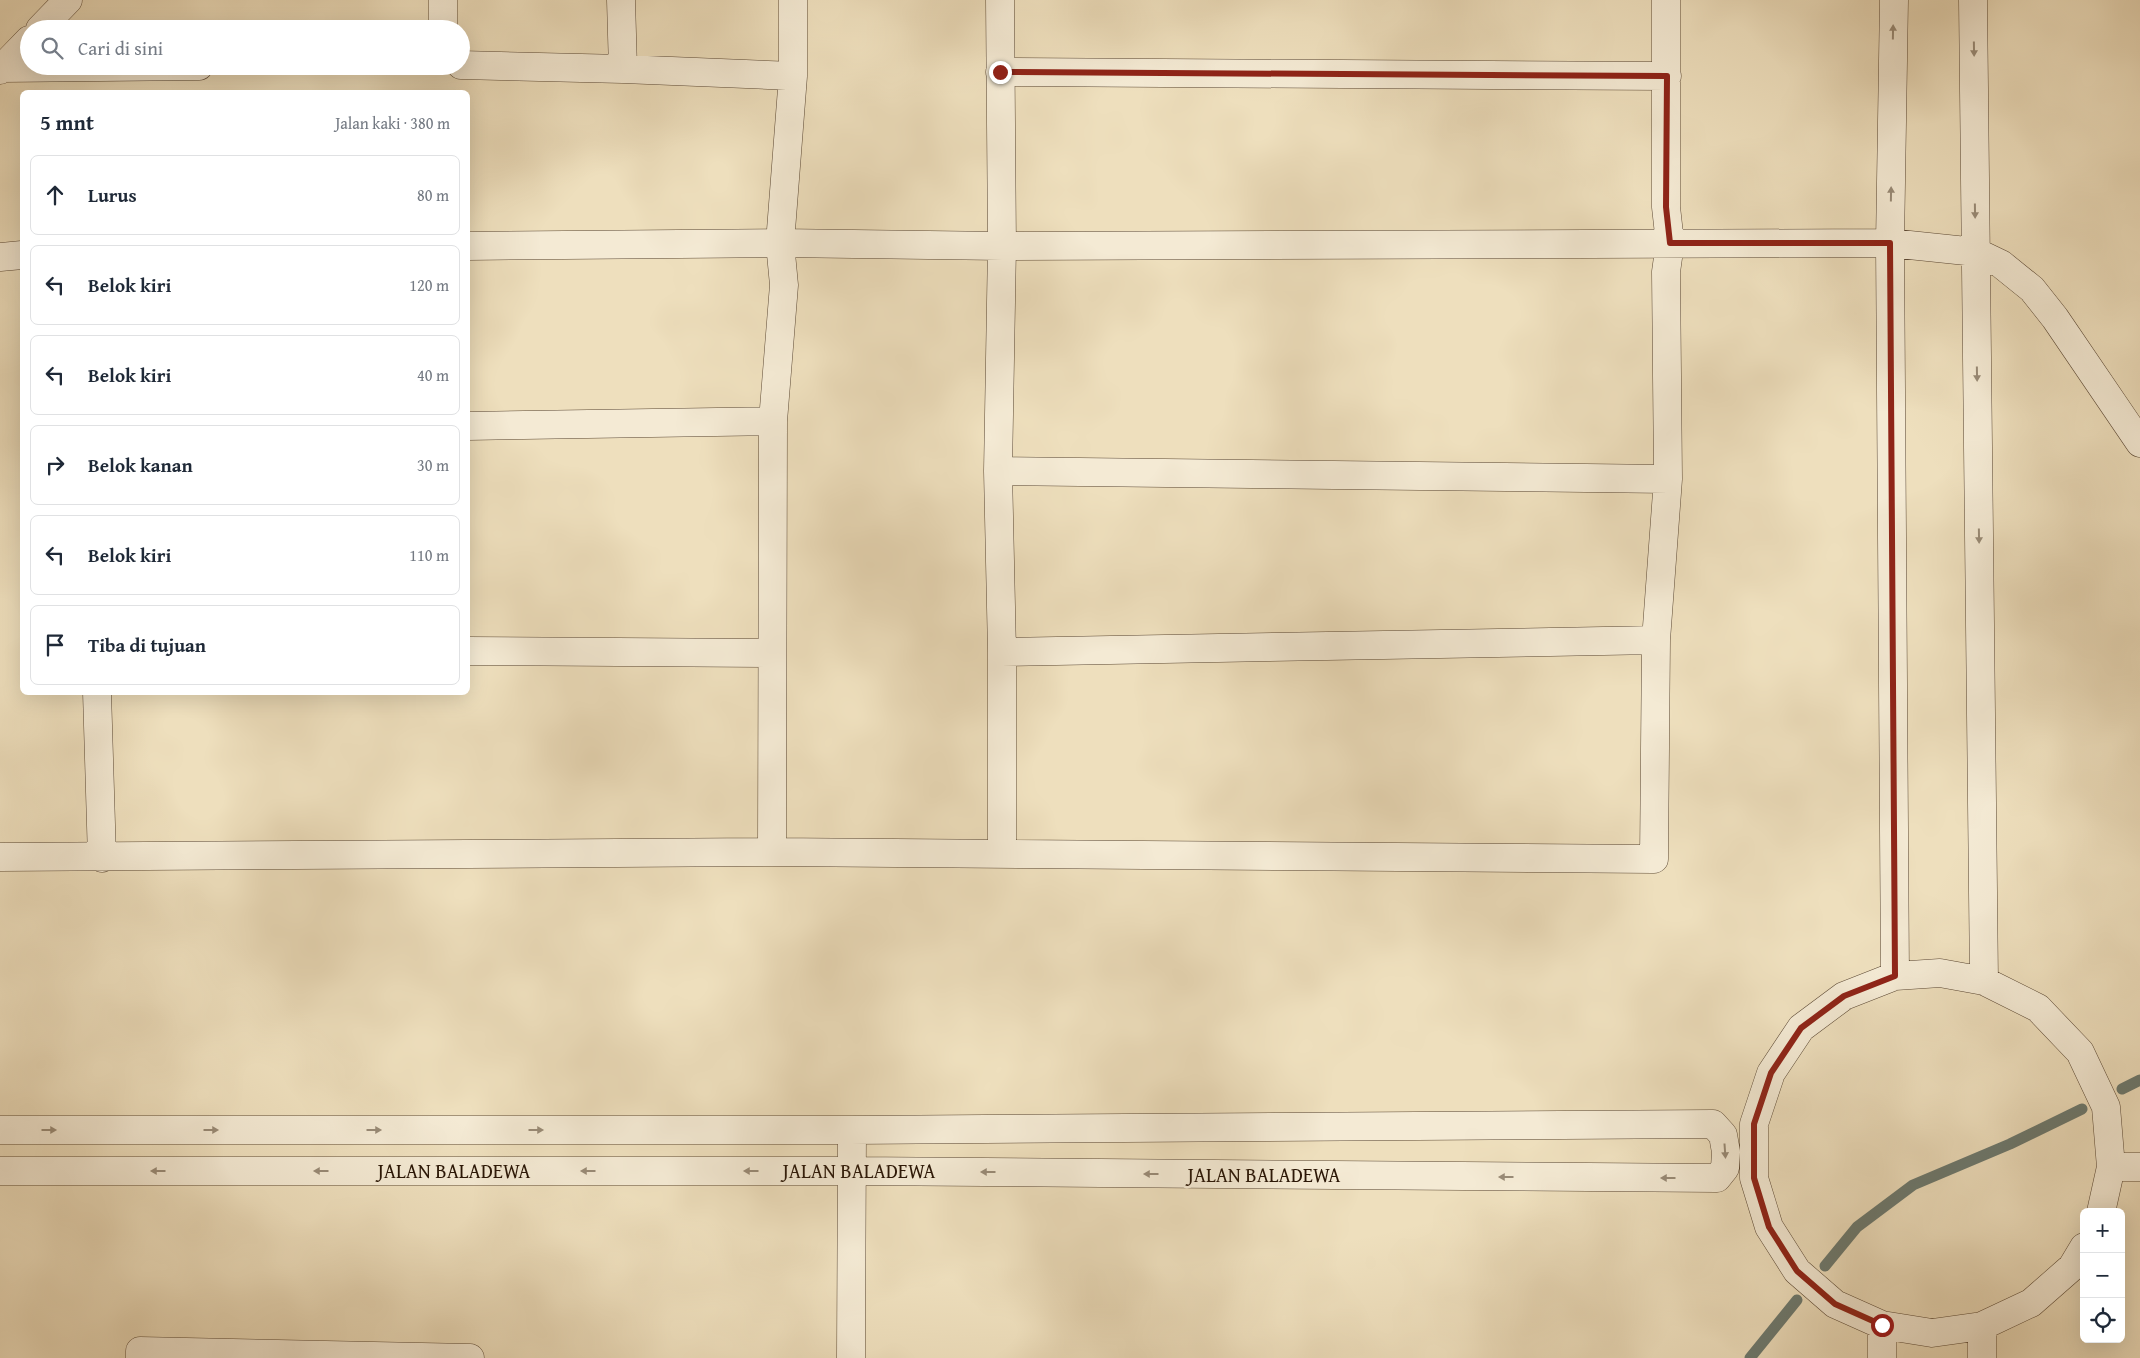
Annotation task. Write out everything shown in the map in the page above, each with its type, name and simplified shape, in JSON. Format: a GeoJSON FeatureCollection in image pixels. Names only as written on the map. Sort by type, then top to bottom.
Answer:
{"type":"FeatureCollection","features":[{"type":"Feature","properties":{"kind":"street"},"geometry":{"type":"LineString","coordinates":[[49,20],[68,0]]}},
{"type":"Feature","properties":{"kind":"street"},"geometry":{"type":"LineString","coordinates":[[443,0],[443,20]]}},
{"type":"Feature","properties":{"kind":"street"},"geometry":{"type":"LineString","coordinates":[[621,0],[622,69]]}},
{"type":"Feature","properties":{"kind":"street"},"geometry":{"type":"LineString","coordinates":[[772,852],[773,421],[784,284],[780,243],[793,76],[793,0]]}},
{"type":"Feature","properties":{"kind":"street"},"geometry":{"type":"LineString","coordinates":[[1000,0],[1002,246],[998,471],[1002,652],[1002,854]]}},
{"type":"Feature","properties":{"kind":"street"},"geometry":{"type":"LineString","coordinates":[[0,857],[102,858],[772,852],[1654,859],[1656,640],[1668,479],[1666,272],[1670,243],[1666,207],[1666,0]]}},
{"type":"Feature","properties":{"kind":"street"},"geometry":{"type":"LineString","coordinates":[[1894,0],[1890,243],[1895,976]]}},
{"type":"Feature","properties":{"kind":"street"},"geometry":{"type":"LineString","coordinates":[[1973,0],[1984,981]]}},
{"type":"Feature","properties":{"kind":"street"},"geometry":{"type":"LineString","coordinates":[[1,69],[20,49]]}},
{"type":"Feature","properties":{"kind":"street"},"geometry":{"type":"LineString","coordinates":[[470,65],[793,76]]}},
{"type":"Feature","properties":{"kind":"street"},"geometry":{"type":"LineString","coordinates":[[1,69],[20,69]]}},
{"type":"Feature","properties":{"kind":"street"},"geometry":{"type":"LineString","coordinates":[[1000,72],[1667,76]]}},
{"type":"Feature","properties":{"kind":"street"},"geometry":{"type":"LineString","coordinates":[[470,246],[780,243],[1002,246],[1890,243],[1976,252],[2001,264],[2032,289],[2055,318],[2140,443]]}},
{"type":"Feature","properties":{"kind":"street"},"geometry":{"type":"LineString","coordinates":[[0,257],[20,255]]}},
{"type":"Feature","properties":{"kind":"street"},"geometry":{"type":"LineString","coordinates":[[470,426],[773,421]]}},
{"type":"Feature","properties":{"kind":"street"},"geometry":{"type":"LineString","coordinates":[[998,471],[1668,479]]}},
{"type":"Feature","properties":{"kind":"street"},"geometry":{"type":"LineString","coordinates":[[1002,652],[1656,640]]}},
{"type":"Feature","properties":{"kind":"street"},"geometry":{"type":"LineString","coordinates":[[470,651],[772,653]]}},
{"type":"Feature","properties":{"kind":"street"},"geometry":{"type":"LineString","coordinates":[[97,695],[102,858]]}},
{"type":"Feature","properties":{"kind":"street"},"geometry":{"type":"LineString","coordinates":[[2080,1253],[2072,1267],[2031,1303],[1982,1326],[1932,1333],[1882,1325],[1835,1304],[1797,1271],[1769,1227],[1754,1178],[1754,1124],[1771,1073],[1801,1028],[1844,996],[1895,976],[1940,973],[1984,981],[2038,1008],[2080,1052],[2106,1107],[2111,1167],[2102,1208]]}},
{"type":"Feature","properties":{"kind":"street","name":"JALAN BALADEWA"},"geometry":{"type":"LineString","coordinates":[[0,1130],[852,1130],[1713,1124],[1724,1135],[1726,1152],[1725,1168],[1717,1178],[852,1171],[0,1171]]}},
{"type":"Feature","properties":{"kind":"street"},"geometry":{"type":"LineString","coordinates":[[850,1358],[852,1130]]}},
{"type":"Feature","properties":{"kind":"street"},"geometry":{"type":"LineString","coordinates":[[2111,1167],[2140,1168]]}},
{"type":"Feature","properties":{"kind":"street"},"geometry":{"type":"LineString","coordinates":[[1882,1325],[1882,1358]]}},
{"type":"Feature","properties":{"kind":"street"},"geometry":{"type":"LineString","coordinates":[[1982,1326],[1982,1358]]}},
{"type":"Feature","properties":{"kind":"street"},"geometry":{"type":"LineString","coordinates":[[140,1358],[140,1351],[470,1358]]}},
{"type":"Feature","properties":{"kind":"waterway"},"geometry":{"type":"LineString","coordinates":[[2122,1089],[2140,1080]]}},
{"type":"Feature","properties":{"kind":"waterway"},"geometry":{"type":"LineString","coordinates":[[1825,1266],[1857,1227],[1913,1185],[2010,1144],[2082,1109]]}},
{"type":"Feature","properties":{"kind":"waterway"},"geometry":{"type":"LineString","coordinates":[[1750,1358],[1797,1300]]}},
{"type":"Feature","properties":{"kind":"route"},"geometry":{"type":"LineString","coordinates":[[1000,72],[1667,76],[1666,207],[1670,243],[1890,243],[1895,976],[1844,996],[1801,1028],[1771,1073],[1754,1124],[1754,1178],[1769,1227],[1797,1271],[1835,1304],[1882,1325]]}}]}
